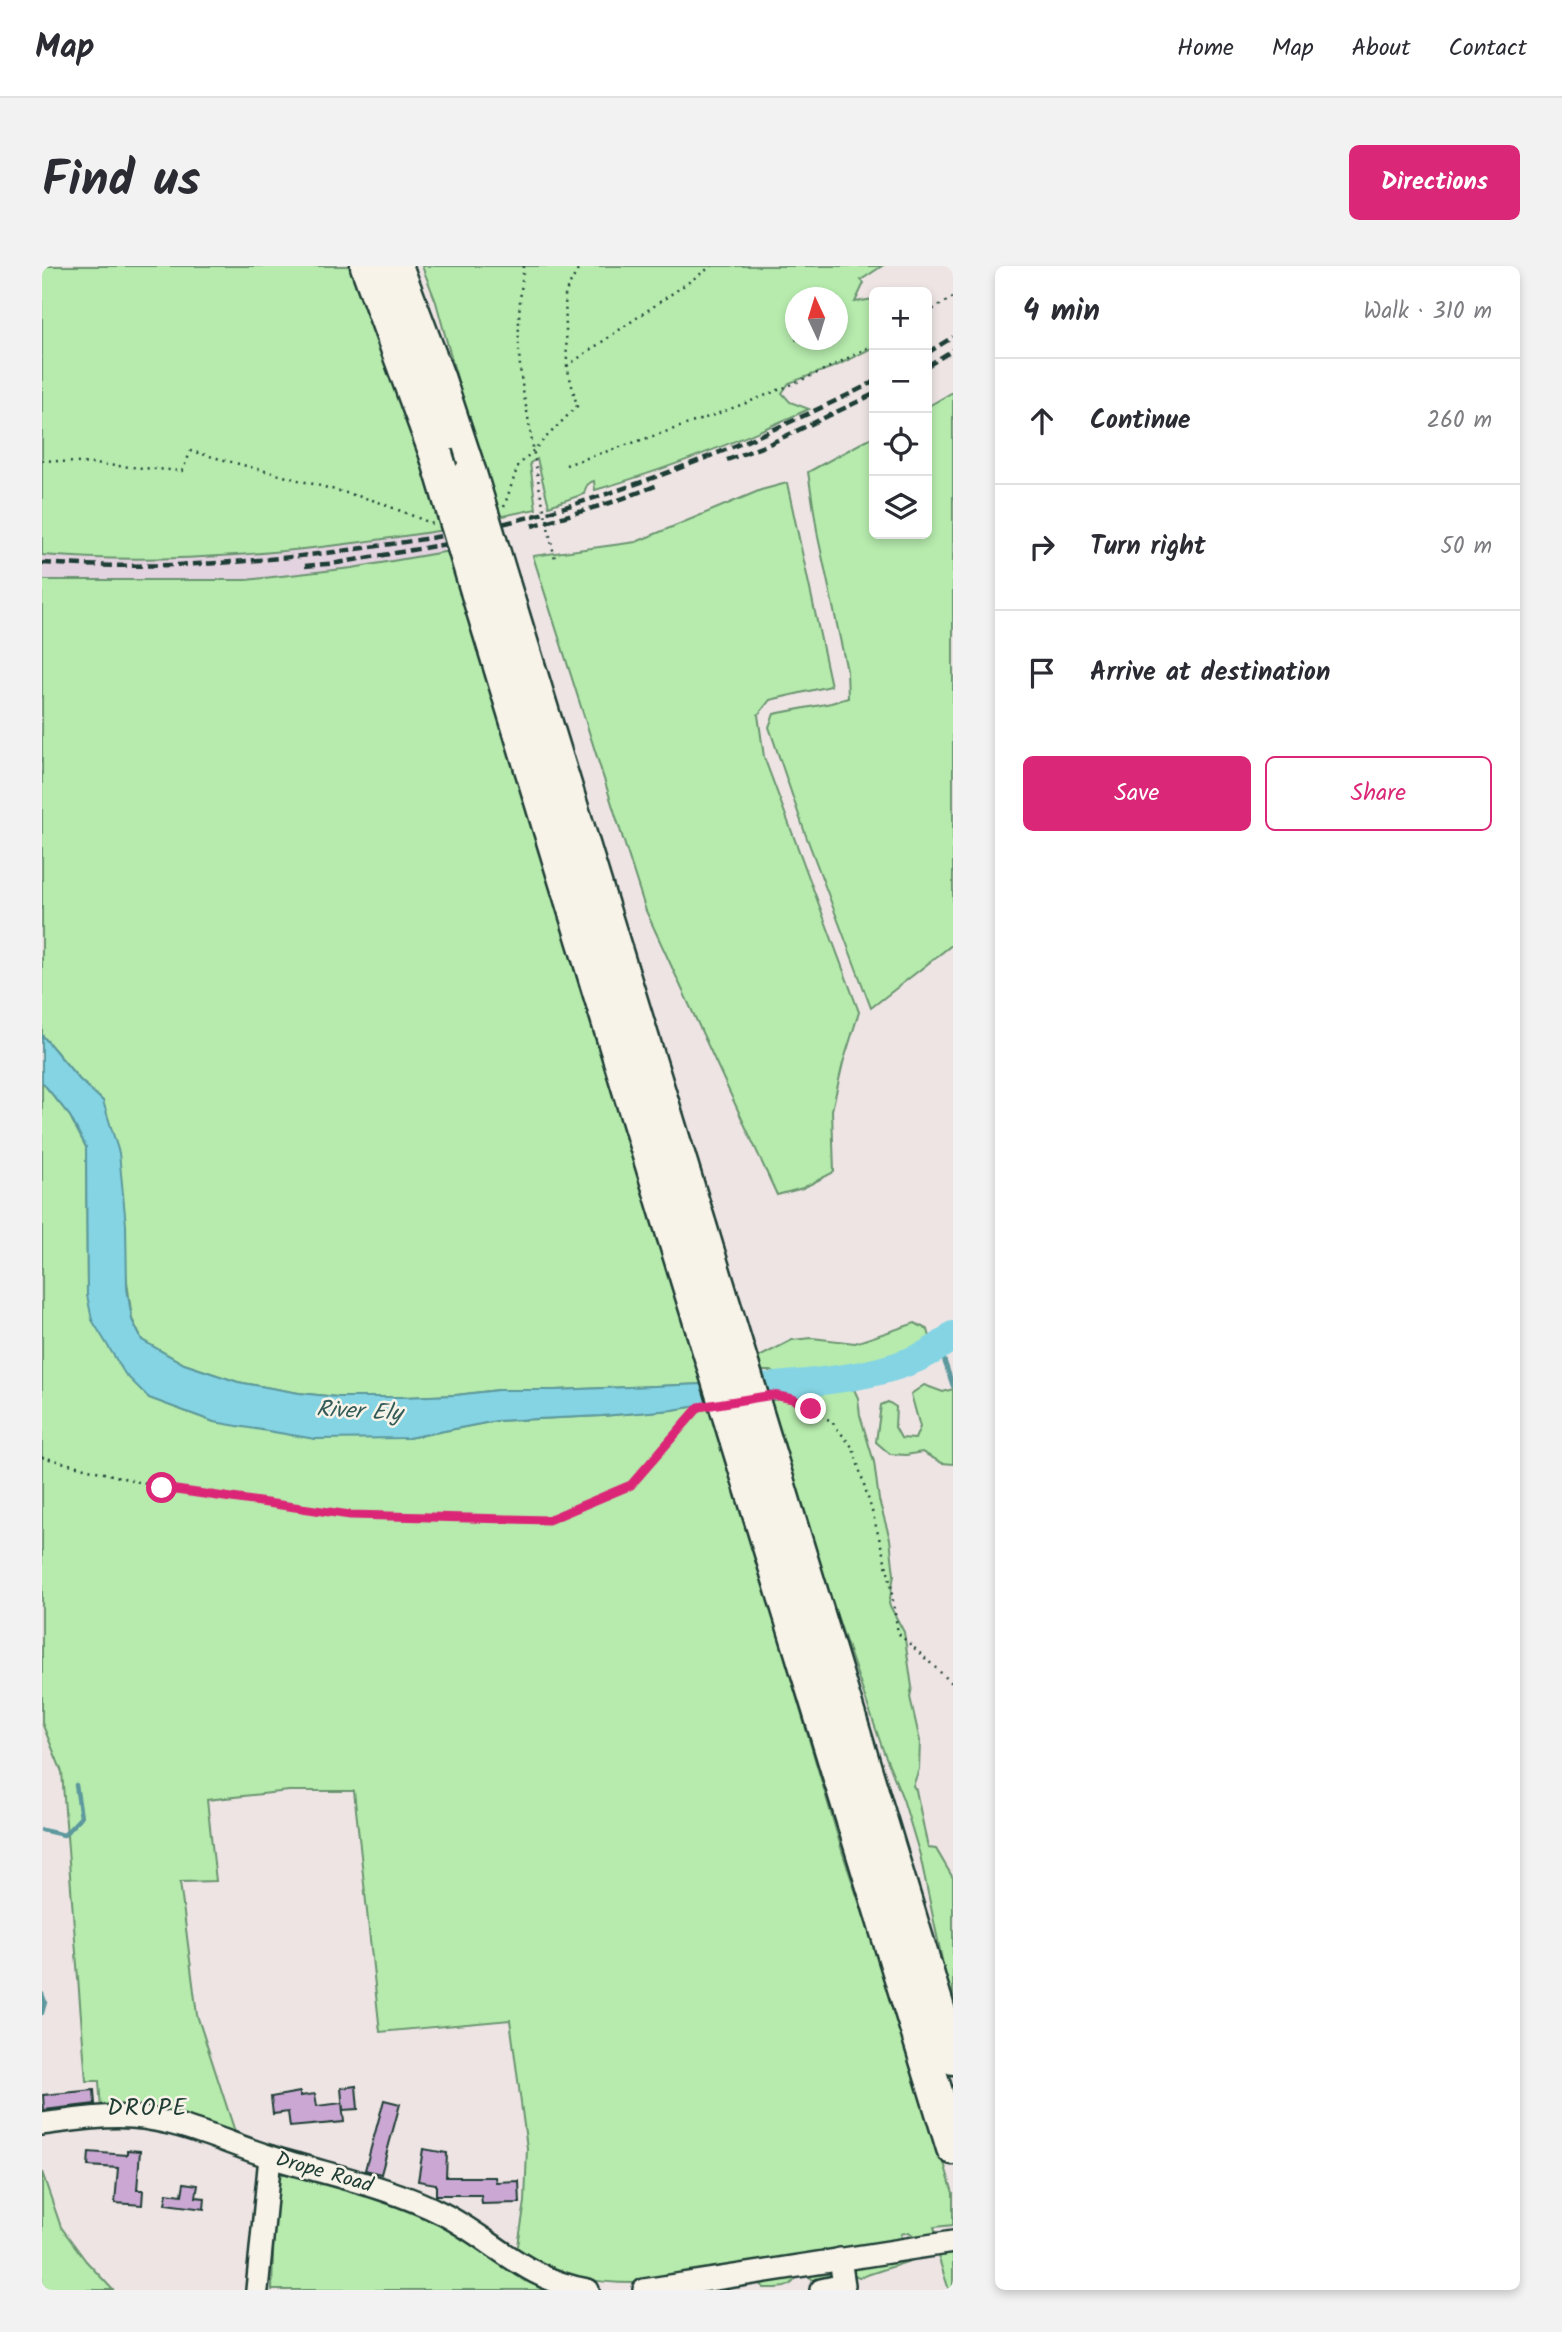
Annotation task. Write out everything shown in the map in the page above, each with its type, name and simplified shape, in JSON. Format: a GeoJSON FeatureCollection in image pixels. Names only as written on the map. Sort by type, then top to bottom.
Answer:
{"type":"FeatureCollection","features":[{"type":"Feature","properties":{"kind":"highway"},"geometry":{"type":"LineString","coordinates":[[368,266],[436,454],[490,587],[766,1490],[953,2148]]}},
{"type":"Feature","properties":{"kind":"highway"},"geometry":{"type":"LineString","coordinates":[[396,266],[439,380]]}},
{"type":"Feature","properties":{"kind":"highway"},"geometry":{"type":"LineString","coordinates":[[406,266],[470,474],[490,587]]}},
{"type":"Feature","properties":{"kind":"highway"},"geometry":{"type":"LineString","coordinates":[[766,1490],[953,2058]]}},
{"type":"Feature","properties":{"kind":"street","name":"Drope Road"},"geometry":{"type":"LineString","coordinates":[[42,2124],[135,2117],[205,2134],[270,2157],[347,2178],[443,2214],[535,2274],[553,2282],[588,2290]]}},
{"type":"Feature","properties":{"kind":"street"},"geometry":{"type":"LineString","coordinates":[[257,2290],[270,2157]]}},
{"type":"Feature","properties":{"kind":"street"},"geometry":{"type":"LineString","coordinates":[[644,2290],[946,2243]]}},
{"type":"Feature","properties":{"kind":"street"},"geometry":{"type":"LineString","coordinates":[[821,2290],[844,2285],[839,2259]]}},
{"type":"Feature","properties":{"kind":"street"},"geometry":{"type":"LineString","coordinates":[[707,2280],[741,2290]]}},
{"type":"Feature","properties":{"kind":"path"},"geometry":{"type":"LineString","coordinates":[[524,266],[520,306],[520,369],[540,491],[555,559]]}},
{"type":"Feature","properties":{"kind":"path"},"geometry":{"type":"LineString","coordinates":[[502,516],[518,466],[577,406],[567,366],[565,293],[580,266]]}},
{"type":"Feature","properties":{"kind":"path"},"geometry":{"type":"LineString","coordinates":[[567,366],[712,266]]}},
{"type":"Feature","properties":{"kind":"path"},"geometry":{"type":"LineString","coordinates":[[932,310],[953,297]]}},
{"type":"Feature","properties":{"kind":"path"},"geometry":{"type":"LineString","coordinates":[[566,465],[757,398],[844,362],[869,347]]}},
{"type":"Feature","properties":{"kind":"path"},"geometry":{"type":"LineString","coordinates":[[42,460],[183,471],[191,451],[376,501],[434,524]]}},
{"type":"Feature","properties":{"kind":"path"},"geometry":{"type":"LineString","coordinates":[[773,1395],[793,1399],[831,1421],[853,1448],[889,1576],[898,1633],[953,1684]]}},
{"type":"Feature","properties":{"kind":"path"},"geometry":{"type":"LineString","coordinates":[[42,1457],[162,1488],[350,1515],[548,1520],[631,1485],[699,1407],[712,1405]]}},
{"type":"Feature","properties":{"kind":"shaded area"},"geometry":{"type":"Polygon","coordinates":[[[444,530],[450,551],[352,568],[246,580],[42,580],[42,555],[83,559],[240,556],[444,530]]]}},
{"type":"Feature","properties":{"kind":"green space"},"geometry":{"type":"Polygon","coordinates":[[[42,266],[354,266],[400,380],[444,530],[243,554],[143,559],[42,555],[42,266]]]}},
{"type":"Feature","properties":{"kind":"green space"},"geometry":{"type":"Polygon","coordinates":[[[422,266],[882,266],[861,280],[864,283],[855,302],[869,300],[869,350],[836,366],[789,383],[782,393],[790,402],[809,409],[650,473],[595,490],[594,481],[587,486],[584,494],[549,506],[537,459],[530,463],[536,509],[498,517],[436,302],[422,266]]]}},
{"type":"Feature","properties":{"kind":"green space"},"geometry":{"type":"Polygon","coordinates":[[[953,392],[953,944],[871,1008],[805,833],[769,727],[774,714],[848,698],[847,671],[818,537],[808,472],[869,439],[869,539],[932,539],[932,404],[953,392]]]}},
{"type":"Feature","properties":{"kind":"green space"},"geometry":{"type":"Polygon","coordinates":[[[787,483],[831,686],[770,700],[758,715],[764,757],[859,1012],[832,1110],[834,1172],[803,1188],[777,1195],[646,911],[533,556],[636,542],[761,490],[787,483]]]}},
{"type":"Feature","properties":{"kind":"green space"},"geometry":{"type":"Polygon","coordinates":[[[450,551],[704,1384],[498,1390],[404,1397],[337,1397],[238,1382],[184,1364],[142,1340],[132,1319],[103,1101],[79,1079],[42,1035],[42,580],[246,580],[352,568],[450,551]]]}},
{"type":"Feature","properties":{"kind":"green space"},"geometry":{"type":"Polygon","coordinates":[[[42,1082],[70,1116],[86,1147],[87,1295],[149,1398],[214,1422],[408,1438],[496,1421],[602,1416],[710,1404],[843,1854],[924,2096],[953,2193],[953,2225],[934,2227],[937,2237],[918,2239],[909,2232],[901,2234],[903,2242],[644,2283],[578,2278],[548,2268],[517,2252],[525,2202],[527,2148],[510,2020],[380,2032],[354,1791],[289,1791],[207,1800],[216,1881],[180,1882],[197,2015],[237,2138],[101,2110],[99,2081],[86,2081],[62,1772],[42,1723],[42,1082]]]}},
{"type":"Feature","properties":{"kind":"green space"},"geometry":{"type":"Polygon","coordinates":[[[915,1323],[928,1330],[931,1340],[924,1349],[867,1361],[856,1367],[796,1375],[782,1376],[770,1371],[758,1371],[755,1359],[792,1340],[812,1338],[855,1343],[915,1323]]]}},
{"type":"Feature","properties":{"kind":"green space"},"geometry":{"type":"Polygon","coordinates":[[[826,1382],[853,1387],[858,1398],[890,1539],[894,1575],[889,1604],[904,1632],[912,1687],[910,1697],[920,1741],[919,1769],[913,1786],[928,1848],[936,1849],[953,1878],[953,2012],[920,1855],[903,1799],[883,1750],[794,1490],[768,1401],[778,1399],[795,1387],[826,1382]]]}},
{"type":"Feature","properties":{"kind":"green space"},"geometry":{"type":"Polygon","coordinates":[[[924,1385],[943,1392],[953,1389],[953,1464],[942,1463],[922,1452],[890,1454],[876,1442],[881,1405],[888,1402],[896,1407],[895,1427],[901,1438],[915,1439],[920,1427],[911,1394],[924,1385]]]}},
{"type":"Feature","properties":{"kind":"green space"},"geometry":{"type":"Polygon","coordinates":[[[42,2172],[61,2227],[86,2261],[113,2290],[42,2290],[42,2172]]]}},
{"type":"Feature","properties":{"kind":"green space"},"geometry":{"type":"Polygon","coordinates":[[[286,2173],[376,2195],[443,2222],[562,2290],[272,2290],[275,2185],[278,2176],[286,2173]]]}},
{"type":"Feature","properties":{"kind":"green space"},"geometry":{"type":"Polygon","coordinates":[[[953,2254],[953,2290],[949,2290],[938,2256],[953,2254]]]}},
{"type":"Feature","properties":{"kind":"green space"},"geometry":{"type":"Polygon","coordinates":[[[919,2258],[864,2276],[852,2274],[852,2268],[919,2258]]]}},
{"type":"Feature","properties":{"kind":"green space"},"geometry":{"type":"Polygon","coordinates":[[[831,2271],[833,2278],[817,2283],[808,2276],[796,2277],[791,2284],[783,2287],[764,2288],[760,2283],[761,2280],[831,2271]]]}},
{"type":"Feature","properties":{"kind":"water"},"geometry":{"type":"Polygon","coordinates":[[[42,1035],[79,1079],[103,1101],[119,1153],[126,1225],[127,1288],[132,1320],[142,1340],[184,1364],[238,1382],[337,1397],[404,1397],[498,1390],[704,1384],[710,1404],[602,1416],[496,1421],[408,1438],[315,1439],[214,1422],[149,1398],[125,1374],[92,1320],[87,1295],[86,1147],[70,1116],[42,1082],[42,1035]]]}},
{"type":"Feature","properties":{"kind":"building"},"geometry":{"type":"Polygon","coordinates":[[[356,2086],[358,2109],[343,2110],[341,2088],[356,2086]]]}},
{"type":"Feature","properties":{"kind":"building"},"geometry":{"type":"Polygon","coordinates":[[[94,2090],[95,2104],[44,2110],[43,2095],[94,2090]]]}},
{"type":"Feature","properties":{"kind":"building"},"geometry":{"type":"Polygon","coordinates":[[[300,2092],[300,2096],[315,2094],[317,2106],[342,2103],[344,2122],[290,2127],[288,2112],[273,2114],[271,2097],[300,2092]]]}},
{"type":"Feature","properties":{"kind":"building"},"geometry":{"type":"Polygon","coordinates":[[[384,2100],[400,2104],[381,2174],[365,2170],[384,2100]]]}},
{"type":"Feature","properties":{"kind":"building"},"geometry":{"type":"Polygon","coordinates":[[[423,2149],[447,2153],[446,2177],[495,2177],[496,2182],[519,2181],[520,2203],[482,2204],[481,2195],[436,2195],[436,2184],[418,2181],[423,2149]]]}},
{"type":"Feature","properties":{"kind":"building"},"geometry":{"type":"Polygon","coordinates":[[[127,2150],[140,2151],[137,2190],[143,2190],[142,2205],[115,2203],[118,2168],[88,2166],[89,2152],[127,2155],[127,2150]]]}},
{"type":"Feature","properties":{"kind":"building"},"geometry":{"type":"Polygon","coordinates":[[[184,2183],[198,2185],[196,2197],[205,2198],[204,2209],[165,2204],[167,2193],[182,2195],[184,2183]]]}},
{"type":"Feature","properties":{"kind":"waterway","name":"River Ely"},"geometry":{"type":"LineString","coordinates":[[730,1390],[848,1378],[879,1371],[933,1351],[953,1335]]}},
{"type":"Feature","properties":{"kind":"waterway"},"geometry":{"type":"LineString","coordinates":[[940,1348],[953,1386]]}},
{"type":"Feature","properties":{"kind":"waterway"},"geometry":{"type":"LineString","coordinates":[[42,1830],[64,1835],[81,1817],[76,1785]]}},
{"type":"Feature","properties":{"kind":"waterway"},"geometry":{"type":"LineString","coordinates":[[42,1994],[45,2002],[42,2013]]}},
{"type":"Feature","properties":{"kind":"railway"},"geometry":{"type":"LineString","coordinates":[[932,350],[953,337]]}},
{"type":"Feature","properties":{"kind":"railway"},"geometry":{"type":"LineString","coordinates":[[932,363],[953,350]]}},
{"type":"Feature","properties":{"kind":"railway"},"geometry":{"type":"LineString","coordinates":[[42,563],[123,566],[284,558],[437,537],[492,526],[603,495],[696,462],[786,424],[869,384]]}},
{"type":"Feature","properties":{"kind":"railway"},"geometry":{"type":"LineString","coordinates":[[727,460],[767,445],[869,396]]}},
{"type":"Feature","properties":{"kind":"railway"},"geometry":{"type":"LineString","coordinates":[[532,526],[616,501],[658,485]]}},
{"type":"Feature","properties":{"kind":"railway"},"geometry":{"type":"LineString","coordinates":[[305,566],[470,540]]}},
{"type":"Feature","properties":{"kind":"district","name":"DROPE"},"geometry":{"type":"Point","coordinates":[148,2108]}},
{"type":"Feature","properties":{"kind":"route"},"geometry":{"type":"LineString","coordinates":[[162,1488],[350,1515],[548,1520],[631,1485],[699,1407],[773,1395],[793,1399],[811,1409]]}}]}
